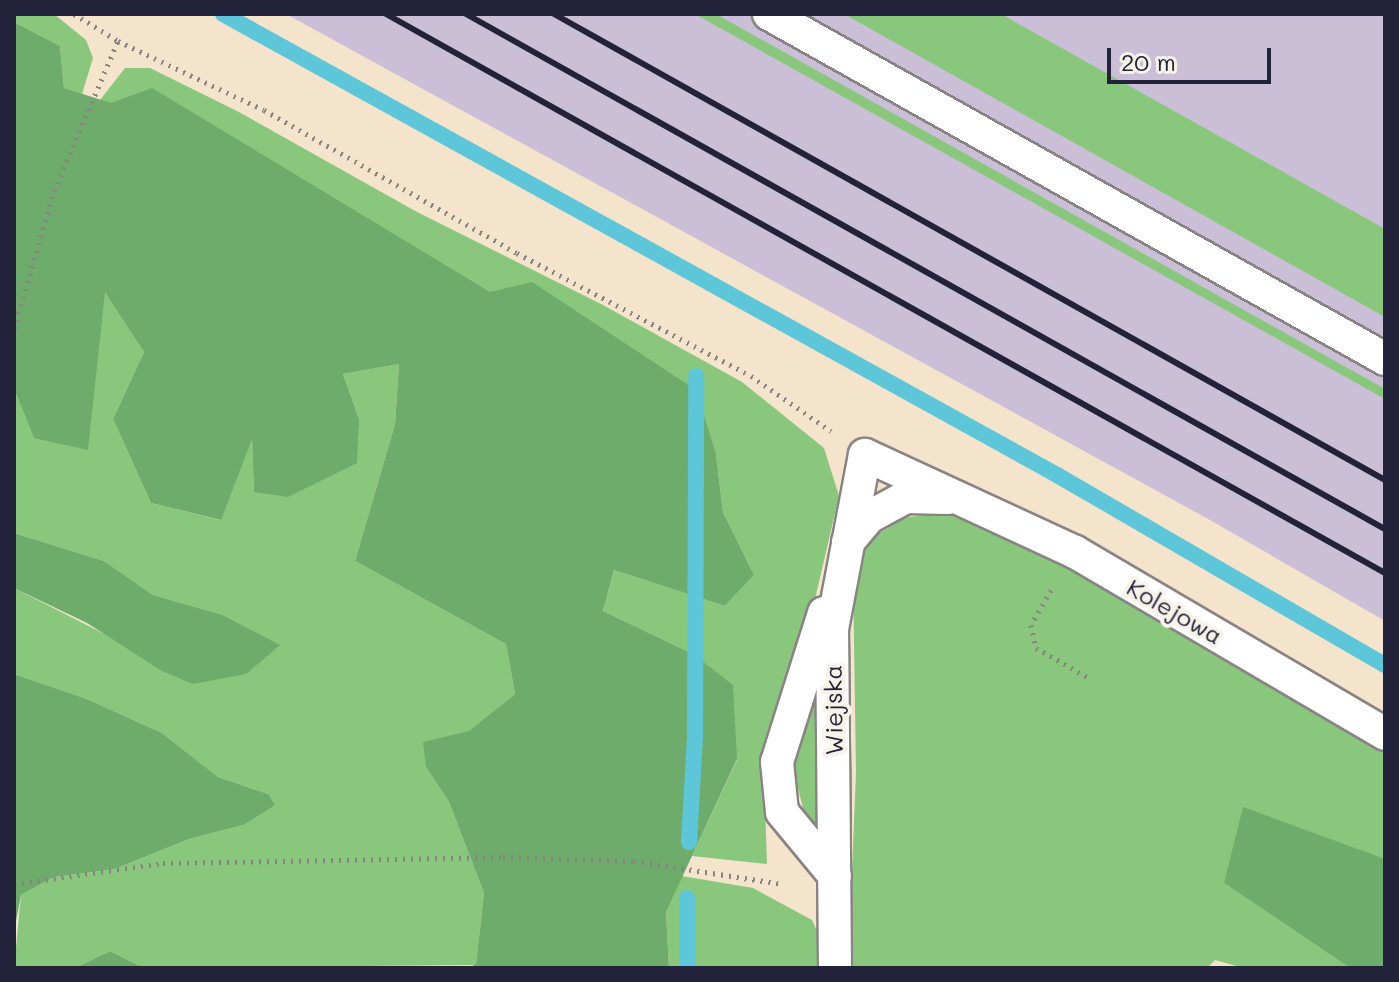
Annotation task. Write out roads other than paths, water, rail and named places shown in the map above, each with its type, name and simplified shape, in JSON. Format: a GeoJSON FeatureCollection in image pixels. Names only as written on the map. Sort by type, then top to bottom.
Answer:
{"type":"FeatureCollection","features":[{"type":"Feature","properties":{"kind":"lane"},"geometry":{"type":"LineString","coordinates":[[769,14],[1385,359]]}},
{"type":"Feature","properties":{"kind":"lane","name":"Kolejowa"},"geometry":{"type":"LineString","coordinates":[[865,455],[1075,552],[1385,734]]}},
{"type":"Feature","properties":{"kind":"lane","name":"Wiejska"},"geometry":{"type":"LineString","coordinates":[[835,968],[835,886],[819,667],[832,629],[865,455]]}},
{"type":"Feature","properties":{"kind":"lane","name":"Kolejowa"},"geometry":{"type":"LineString","coordinates":[[849,538],[869,517],[906,497],[959,498]]}},
{"type":"Feature","properties":{"kind":"lane"},"geometry":{"type":"LineString","coordinates":[[819,667],[777,762],[782,812],[835,886]]}},
{"type":"Feature","properties":{"kind":"waterway"},"geometry":{"type":"LineString","coordinates":[[223,14],[1057,475],[1385,665]]}},
{"type":"Feature","properties":{"kind":"waterway"},"geometry":{"type":"LineString","coordinates":[[689,842],[695,737],[696,376]]}},
{"type":"Feature","properties":{"kind":"waterway"},"geometry":{"type":"LineString","coordinates":[[687,898],[687,968]]}},
{"type":"Feature","properties":{"kind":"railway"},"geometry":{"type":"LineString","coordinates":[[386,14],[1385,573]]}},
{"type":"Feature","properties":{"kind":"railway"},"geometry":{"type":"LineString","coordinates":[[466,14],[1385,529]]}},
{"type":"Feature","properties":{"kind":"railway"},"geometry":{"type":"LineString","coordinates":[[554,14],[1385,480]]}}]}
